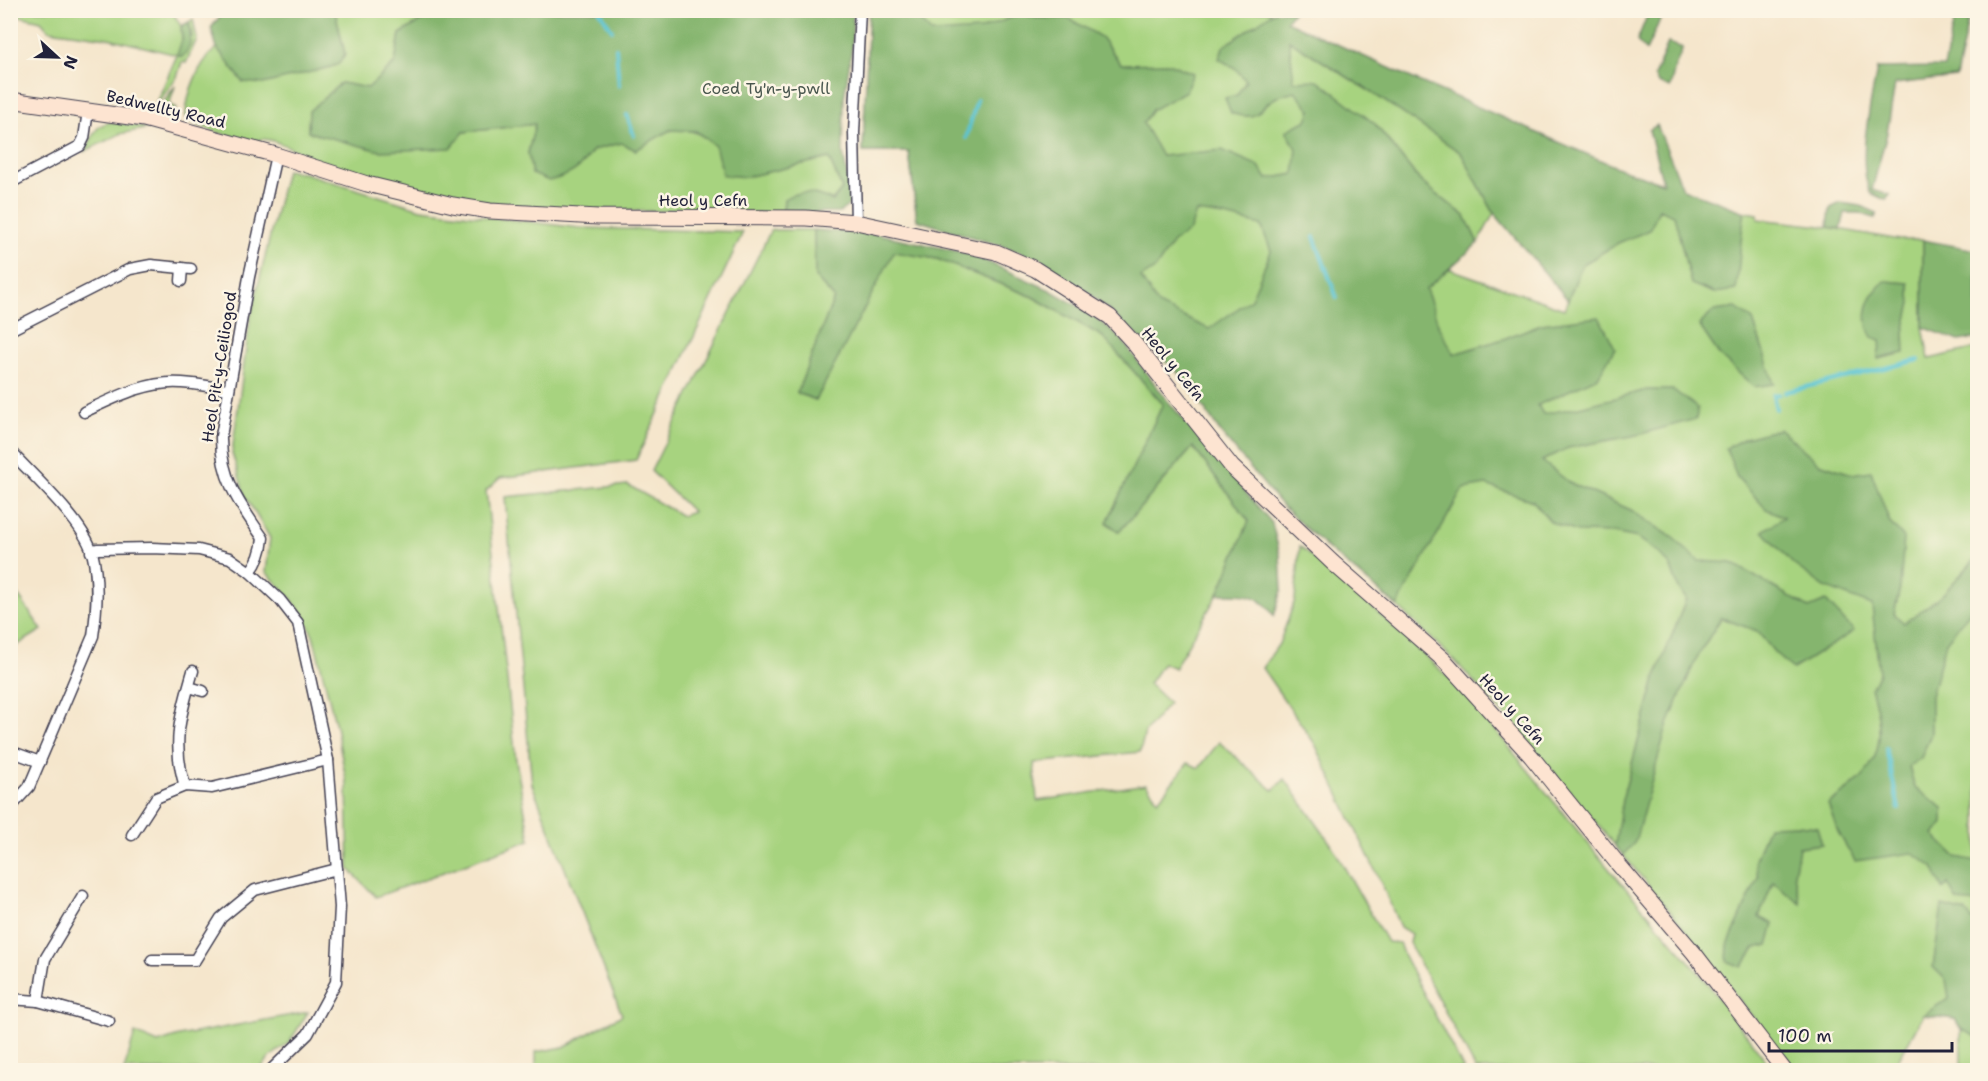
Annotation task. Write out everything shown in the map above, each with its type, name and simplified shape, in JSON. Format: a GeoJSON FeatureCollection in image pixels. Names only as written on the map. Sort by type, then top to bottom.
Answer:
{"type":"FeatureCollection","features":[{"type":"Feature","properties":{"kind":"street"},"geometry":{"type":"LineString","coordinates":[[856,222],[854,133],[860,10]]}},
{"type":"Feature","properties":{"kind":"street","name":"Bedwellty Road"},"geometry":{"type":"LineString","coordinates":[[10,100],[144,119],[276,155]]}},
{"type":"Feature","properties":{"kind":"street"},"geometry":{"type":"LineString","coordinates":[[10,183],[80,146],[84,138],[88,111]]}},
{"type":"Feature","properties":{"kind":"street","name":"Heol y Cefn"},"geometry":{"type":"LineString","coordinates":[[276,155],[367,184],[453,205],[490,211],[598,217],[806,218],[856,222],[996,252],[1035,269],[1110,317],[1133,342],[1232,467],[1333,563],[1445,662],[1531,756],[1618,864],[1694,953],[1784,1071]]}},
{"type":"Feature","properties":{"kind":"street","name":"Heol Pit-y-Ceiliogod"},"geometry":{"type":"LineString","coordinates":[[250,572],[256,565],[263,538],[240,504],[225,472],[220,455],[221,436],[249,277],[276,155]]}},
{"type":"Feature","properties":{"kind":"street"},"geometry":{"type":"LineString","coordinates":[[10,330],[120,272],[141,266],[187,268],[181,281]]}},
{"type":"Feature","properties":{"kind":"street"},"geometry":{"type":"LineString","coordinates":[[84,412],[123,395],[162,383],[181,382],[228,389]]}},
{"type":"Feature","properties":{"kind":"street"},"geometry":{"type":"LineString","coordinates":[[10,451],[78,526],[92,552],[97,585],[93,636],[29,787],[10,808]]}},
{"type":"Feature","properties":{"kind":"street"},"geometry":{"type":"LineString","coordinates":[[92,552],[98,549],[199,550],[230,558],[250,572],[280,600],[298,623],[328,760],[340,907],[336,982],[308,1035],[271,1071]]}},
{"type":"Feature","properties":{"kind":"street"},"geometry":{"type":"LineString","coordinates":[[185,786],[177,747],[180,721],[193,671]]}},
{"type":"Feature","properties":{"kind":"street"},"geometry":{"type":"LineString","coordinates":[[189,687],[203,691]]}},
{"type":"Feature","properties":{"kind":"street"},"geometry":{"type":"LineString","coordinates":[[10,751],[40,762]]}},
{"type":"Feature","properties":{"kind":"street"},"geometry":{"type":"LineString","coordinates":[[132,835],[156,798],[185,786],[212,788],[328,760]]}},
{"type":"Feature","properties":{"kind":"street"},"geometry":{"type":"LineString","coordinates":[[152,960],[195,960],[221,918],[255,891],[337,868]]}},
{"type":"Feature","properties":{"kind":"street"},"geometry":{"type":"LineString","coordinates":[[38,1001],[45,958],[83,896]]}},
{"type":"Feature","properties":{"kind":"street"},"geometry":{"type":"LineString","coordinates":[[10,999],[38,1001],[109,1021]]}},
{"type":"Feature","properties":{"kind":"green space"},"geometry":{"type":"Polygon","coordinates":[[[11,10],[172,11],[181,26],[182,40],[192,37],[189,22],[193,19],[197,39],[186,63],[182,62],[177,77],[154,108],[177,55],[108,38],[49,30],[41,21],[11,14],[11,10]]]}},
{"type":"Feature","properties":{"kind":"green space"},"geometry":{"type":"Polygon","coordinates":[[[869,10],[910,11],[932,33],[980,30],[1022,13],[1036,18],[1068,18],[1101,37],[1121,64],[1168,63],[1193,73],[1186,91],[1152,110],[1143,123],[1162,156],[1222,150],[1259,166],[1267,179],[1294,174],[1297,149],[1286,131],[1307,120],[1311,110],[1295,91],[1270,101],[1253,115],[1241,116],[1231,113],[1225,98],[1237,95],[1246,81],[1235,68],[1219,59],[1223,47],[1275,11],[1294,11],[1286,21],[1621,169],[1663,183],[1649,130],[1657,125],[1683,189],[1745,212],[1736,290],[1714,293],[1691,284],[1674,215],[1659,209],[1650,230],[1618,243],[1582,265],[1568,300],[1494,213],[1461,153],[1289,40],[1294,81],[1318,80],[1375,124],[1421,182],[1465,216],[1478,243],[1426,289],[1440,329],[1454,354],[1541,324],[1599,317],[1615,348],[1598,377],[1538,405],[1543,414],[1647,390],[1673,390],[1698,408],[1696,419],[1637,435],[1568,448],[1542,461],[1570,483],[1631,510],[1672,537],[1699,561],[1732,563],[1809,608],[1826,601],[1854,631],[1793,669],[1775,653],[1757,631],[1721,618],[1696,659],[1666,729],[1635,842],[1623,855],[1615,846],[1622,800],[1655,679],[1686,599],[1678,587],[1671,567],[1659,553],[1638,538],[1613,533],[1577,532],[1551,522],[1533,501],[1486,485],[1463,489],[1397,606],[1326,547],[1282,506],[1221,433],[1182,376],[1088,292],[1021,252],[917,220],[909,152],[863,152],[869,10]],[[1196,212],[1190,230],[1173,242],[1156,268],[1141,278],[1158,305],[1209,329],[1251,299],[1271,251],[1261,225],[1196,212]]]}},
{"type":"Feature","properties":{"kind":"green space"},"geometry":{"type":"Polygon","coordinates":[[[224,11],[335,11],[345,54],[339,64],[331,67],[263,84],[243,82],[217,48],[211,28],[224,11]]]}},
{"type":"Feature","properties":{"kind":"green space"},"geometry":{"type":"Polygon","coordinates":[[[335,11],[437,11],[400,34],[395,63],[368,88],[341,83],[309,111],[308,131],[464,132],[536,124],[528,153],[584,163],[593,150],[621,143],[636,150],[665,132],[681,129],[692,131],[712,143],[746,177],[829,158],[842,189],[832,201],[784,199],[783,213],[567,210],[495,204],[429,191],[306,157],[272,141],[262,139],[253,141],[208,129],[186,117],[188,98],[199,69],[217,48],[243,82],[345,54],[335,11]]]}},
{"type":"Feature","properties":{"kind":"green space","name":"Coed Ty'n-y-pwll"},"geometry":{"type":"Polygon","coordinates":[[[437,11],[853,11],[852,47],[844,98],[843,154],[849,185],[849,205],[840,212],[783,213],[784,199],[796,194],[814,194],[833,201],[842,189],[829,158],[746,177],[723,175],[715,146],[696,131],[670,130],[636,150],[621,143],[593,150],[575,170],[549,181],[532,174],[528,153],[535,124],[464,132],[451,148],[380,151],[308,132],[309,111],[341,83],[368,88],[395,63],[400,34],[437,11]]]}},
{"type":"Feature","properties":{"kind":"green space"},"geometry":{"type":"Polygon","coordinates":[[[869,11],[1269,11],[1273,13],[1289,40],[1461,153],[1494,213],[1478,243],[1465,216],[1421,182],[1375,124],[1311,110],[1413,256],[1564,309],[1621,169],[1745,212],[1758,214],[1758,219],[1821,226],[1900,240],[1923,240],[1923,327],[1929,359],[1977,348],[1977,1070],[1961,1070],[1961,1029],[1955,1019],[1924,1015],[1892,1070],[1794,1070],[1674,916],[1514,725],[1453,659],[1397,606],[1326,547],[1221,433],[1182,376],[1088,292],[1021,252],[917,220],[909,152],[863,152],[869,11]]]}},
{"type":"Feature","properties":{"kind":"green space"},"geometry":{"type":"Polygon","coordinates":[[[1649,11],[1664,11],[1646,51],[1637,41],[1649,11]]]}},
{"type":"Feature","properties":{"kind":"green space"},"geometry":{"type":"Polygon","coordinates":[[[1956,11],[1970,11],[1956,77],[1895,84],[1887,133],[1872,190],[1890,195],[1886,200],[1870,193],[1864,164],[1866,131],[1877,68],[1944,67],[1956,11]]]}},
{"type":"Feature","properties":{"kind":"green space"},"geometry":{"type":"Polygon","coordinates":[[[189,22],[190,45],[182,57],[177,55],[182,40],[181,26],[189,22]]]}},
{"type":"Feature","properties":{"kind":"green space"},"geometry":{"type":"Polygon","coordinates":[[[1668,43],[1683,48],[1670,88],[1658,83],[1654,76],[1668,43]]]}},
{"type":"Feature","properties":{"kind":"green space"},"geometry":{"type":"Polygon","coordinates":[[[175,86],[169,105],[177,108],[169,115],[157,112],[175,86]]]}},
{"type":"Feature","properties":{"kind":"green space"},"geometry":{"type":"Polygon","coordinates":[[[112,122],[149,128],[120,134],[83,152],[97,129],[112,122]]]}},
{"type":"Feature","properties":{"kind":"green space"},"geometry":{"type":"Polygon","coordinates":[[[286,170],[304,173],[421,209],[580,228],[743,232],[636,460],[500,478],[486,491],[516,761],[530,840],[376,897],[349,869],[347,785],[336,726],[313,635],[303,615],[290,597],[266,572],[270,538],[245,496],[232,453],[250,319],[286,170]]]}},
{"type":"Feature","properties":{"kind":"green space"},"geometry":{"type":"Polygon","coordinates":[[[1841,203],[1861,206],[1877,213],[1875,218],[1859,213],[1845,213],[1841,229],[1828,227],[1830,208],[1841,203]]]}},
{"type":"Feature","properties":{"kind":"green space"},"geometry":{"type":"Polygon","coordinates":[[[771,230],[814,230],[815,277],[834,298],[797,393],[816,400],[894,251],[937,259],[1031,296],[1102,336],[1163,404],[1107,523],[1119,532],[1193,447],[1249,521],[1218,594],[1175,668],[1163,663],[1149,684],[1169,703],[1145,732],[1140,752],[1034,763],[1037,801],[1146,784],[1158,800],[1188,763],[1199,768],[1219,742],[1273,790],[1285,779],[1331,844],[1387,942],[1399,943],[1464,1070],[536,1070],[536,1052],[564,1047],[622,1015],[532,784],[505,497],[628,485],[682,516],[693,512],[651,471],[771,230]]]}},
{"type":"Feature","properties":{"kind":"green space"},"geometry":{"type":"Polygon","coordinates":[[[814,230],[878,234],[970,254],[1050,290],[1090,313],[1122,340],[1166,399],[1272,523],[1280,555],[1282,590],[1274,616],[1256,598],[1243,594],[1218,594],[1249,521],[1193,447],[1119,532],[1107,522],[1163,404],[1102,336],[1031,296],[937,259],[894,252],[816,400],[797,393],[834,298],[815,277],[814,230]]]}},
{"type":"Feature","properties":{"kind":"green space"},"geometry":{"type":"Polygon","coordinates":[[[1923,240],[1977,250],[1977,338],[1959,341],[1923,327],[1923,240]]]}},
{"type":"Feature","properties":{"kind":"green space"},"geometry":{"type":"Polygon","coordinates":[[[1885,281],[1909,283],[1911,303],[1904,332],[1905,353],[1878,359],[1881,340],[1872,337],[1868,329],[1866,314],[1874,293],[1885,281]]]}},
{"type":"Feature","properties":{"kind":"green space"},"geometry":{"type":"Polygon","coordinates":[[[1736,308],[1753,320],[1774,384],[1754,387],[1720,356],[1699,325],[1714,311],[1736,308]]]}},
{"type":"Feature","properties":{"kind":"green space"},"geometry":{"type":"Polygon","coordinates":[[[1780,429],[1819,463],[1852,474],[1871,471],[1890,523],[1904,538],[1900,588],[1894,614],[1904,623],[1941,596],[1977,557],[1977,602],[1946,642],[1931,696],[1931,734],[1921,758],[1909,766],[1915,788],[1943,808],[1943,823],[1934,835],[1956,857],[1977,861],[1977,903],[1957,901],[1948,884],[1943,889],[1933,867],[1912,853],[1855,861],[1838,832],[1828,804],[1862,777],[1878,748],[1878,718],[1871,688],[1879,673],[1872,605],[1825,587],[1793,564],[1763,531],[1784,517],[1766,509],[1737,477],[1726,448],[1745,438],[1780,429]]]}},
{"type":"Feature","properties":{"kind":"green space"},"geometry":{"type":"Polygon","coordinates":[[[1300,546],[1369,604],[1463,691],[1610,870],[1701,975],[1773,1070],[1476,1070],[1409,943],[1411,934],[1400,927],[1315,744],[1262,668],[1279,644],[1295,600],[1300,546]]]}},
{"type":"Feature","properties":{"kind":"green space"},"geometry":{"type":"Polygon","coordinates":[[[11,585],[42,630],[10,649],[11,585]]]}},
{"type":"Feature","properties":{"kind":"green space"},"geometry":{"type":"Polygon","coordinates":[[[1768,826],[1817,827],[1822,844],[1799,847],[1794,874],[1800,903],[1773,882],[1759,917],[1774,924],[1768,945],[1755,948],[1742,967],[1727,961],[1728,945],[1758,877],[1755,860],[1768,826]]]}},
{"type":"Feature","properties":{"kind":"green space"},"geometry":{"type":"Polygon","coordinates":[[[1942,906],[1966,912],[1977,926],[1977,1037],[1961,1029],[1955,1019],[1923,1015],[1949,998],[1946,980],[1933,967],[1942,906]]]}},
{"type":"Feature","properties":{"kind":"green space"},"geometry":{"type":"Polygon","coordinates":[[[308,1012],[289,1043],[270,1057],[260,1070],[124,1070],[135,1033],[158,1043],[179,1036],[308,1012]]]}},
{"type":"Feature","properties":{"kind":"waterway"},"geometry":{"type":"LineString","coordinates":[[599,10],[612,30]]}},
{"type":"Feature","properties":{"kind":"waterway"},"geometry":{"type":"LineString","coordinates":[[616,48],[619,86]]}},
{"type":"Feature","properties":{"kind":"waterway"},"geometry":{"type":"LineString","coordinates":[[966,138],[977,100]]}},
{"type":"Feature","properties":{"kind":"waterway"},"geometry":{"type":"LineString","coordinates":[[627,115],[634,136]]}},
{"type":"Feature","properties":{"kind":"waterway"},"geometry":{"type":"LineString","coordinates":[[1314,237],[1337,298]]}},
{"type":"Feature","properties":{"kind":"waterway"},"geometry":{"type":"LineString","coordinates":[[1785,392],[1919,360]]}},
{"type":"Feature","properties":{"kind":"waterway"},"geometry":{"type":"LineString","coordinates":[[1776,409],[1773,395],[1779,394]]}},
{"type":"Feature","properties":{"kind":"waterway"},"geometry":{"type":"LineString","coordinates":[[1886,748],[1899,809]]}}]}
